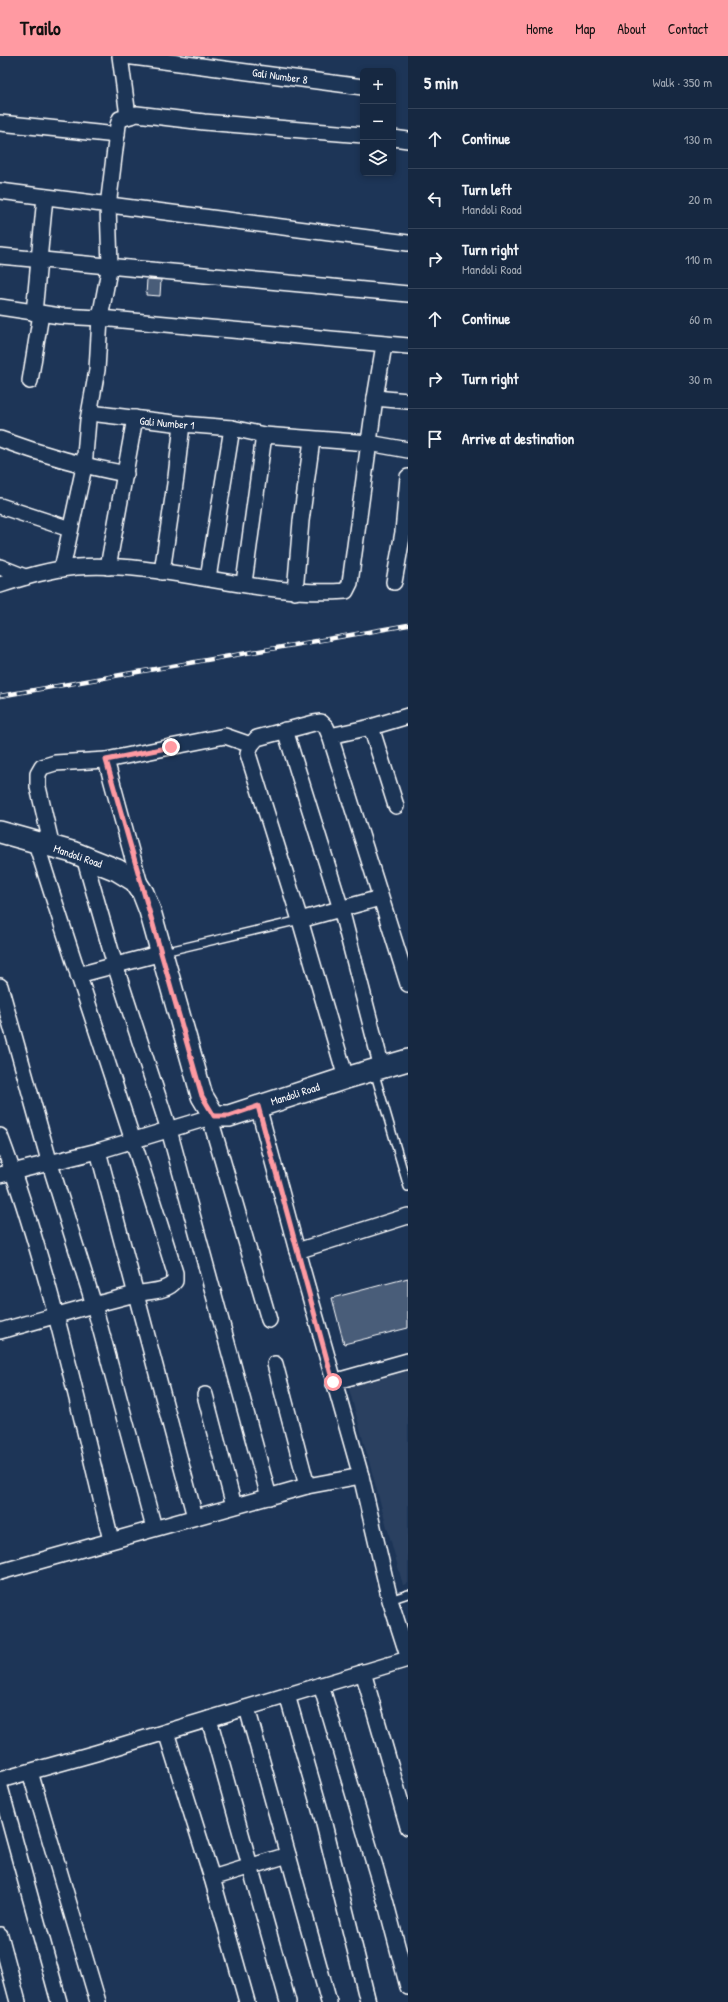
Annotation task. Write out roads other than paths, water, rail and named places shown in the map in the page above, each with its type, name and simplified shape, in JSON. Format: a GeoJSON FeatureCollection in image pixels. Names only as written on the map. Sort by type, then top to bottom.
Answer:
{"type":"FeatureCollection","features":[{"type":"Feature","properties":{"kind":"street"},"geometry":{"type":"LineString","coordinates":[[120,56],[128,116]]}},
{"type":"Feature","properties":{"kind":"street","name":"Gali Number 8"},"geometry":{"type":"LineString","coordinates":[[125,56],[360,87]]}},
{"type":"Feature","properties":{"kind":"street"},"geometry":{"type":"LineString","coordinates":[[62,569],[84,467],[90,412],[97,370],[100,318],[110,265],[108,206],[120,119],[136,114],[204,122],[360,135]]}},
{"type":"Feature","properties":{"kind":"street"},"geometry":{"type":"LineString","coordinates":[[0,122],[118,135]]}},
{"type":"Feature","properties":{"kind":"street"},"geometry":{"type":"LineString","coordinates":[[396,138],[408,140]]}},
{"type":"Feature","properties":{"kind":"street"},"geometry":{"type":"LineString","coordinates":[[0,191],[108,206],[408,243]]}},
{"type":"Feature","properties":{"kind":"street"},"geometry":{"type":"LineString","coordinates":[[30,381],[37,313],[45,197]]}},
{"type":"Feature","properties":{"kind":"street"},"geometry":{"type":"LineString","coordinates":[[0,256],[40,258],[408,294]]}},
{"type":"Feature","properties":{"kind":"street"},"geometry":{"type":"LineString","coordinates":[[0,307],[37,313],[408,346]]}},
{"type":"Feature","properties":{"kind":"street"},"geometry":{"type":"LineString","coordinates":[[0,585],[25,577],[62,569],[76,567],[108,567],[208,578],[295,592],[346,591],[350,583],[375,398],[384,345]]}},
{"type":"Feature","properties":{"kind":"street"},"geometry":{"type":"LineString","coordinates":[[375,398],[408,401]]}},
{"type":"Feature","properties":{"kind":"street"},"geometry":{"type":"LineString","coordinates":[[90,412],[135,418]]}},
{"type":"Feature","properties":{"kind":"street","name":"Gali Number 1"},"geometry":{"type":"LineString","coordinates":[[108,567],[135,418],[232,428],[264,435],[312,440],[369,443],[408,450]]}},
{"type":"Feature","properties":{"kind":"street"},"geometry":{"type":"LineString","coordinates":[[162,572],[182,424]]}},
{"type":"Feature","properties":{"kind":"street"},"geometry":{"type":"LineString","coordinates":[[208,578],[232,428]]}},
{"type":"Feature","properties":{"kind":"street"},"geometry":{"type":"LineString","coordinates":[[244,583],[264,435]]}},
{"type":"Feature","properties":{"kind":"street"},"geometry":{"type":"LineString","coordinates":[[0,439],[41,454],[84,467],[126,474]]}},
{"type":"Feature","properties":{"kind":"street"},"geometry":{"type":"LineString","coordinates":[[295,592],[301,521],[312,440]]}},
{"type":"Feature","properties":{"kind":"street"},"geometry":{"type":"LineString","coordinates":[[394,582],[403,532],[408,477]]}},
{"type":"Feature","properties":{"kind":"street"},"geometry":{"type":"LineString","coordinates":[[0,506],[70,530]]}},
{"type":"Feature","properties":{"kind":"street"},"geometry":{"type":"LineString","coordinates":[[0,567],[25,577]]}},
{"type":"Feature","properties":{"kind":"street"},"geometry":{"type":"LineString","coordinates":[[330,736],[408,718]]}},
{"type":"Feature","properties":{"kind":"street"},"geometry":{"type":"LineString","coordinates":[[346,1078],[300,920],[249,759],[248,754],[251,746],[257,738],[321,722],[326,727],[408,984]]}},
{"type":"Feature","properties":{"kind":"street"},"geometry":{"type":"LineString","coordinates":[[371,727],[396,806]]}},
{"type":"Feature","properties":{"kind":"street"},"geometry":{"type":"LineString","coordinates":[[286,730],[341,909],[378,1069]]}},
{"type":"Feature","properties":{"kind":"street"},"geometry":{"type":"LineString","coordinates":[[0,1331],[136,1294],[166,1288],[172,1285],[175,1281],[175,1273],[134,1140],[78,975],[44,845],[38,774],[42,767],[55,762],[106,760],[225,736],[251,746]]}},
{"type":"Feature","properties":{"kind":"street"},"geometry":{"type":"LineString","coordinates":[[106,760],[143,893]]}},
{"type":"Feature","properties":{"kind":"street","name":"Mandoli Road"},"geometry":{"type":"LineString","coordinates":[[0,832],[84,857],[117,870],[135,881],[143,893],[150,911],[202,1096],[212,1117],[229,1116],[346,1078],[408,1060]]}},
{"type":"Feature","properties":{"kind":"street"},"geometry":{"type":"LineString","coordinates":[[84,857],[115,965],[169,1130],[269,1497]]}},
{"type":"Feature","properties":{"kind":"street"},"geometry":{"type":"LineString","coordinates":[[300,920],[380,898]]}},
{"type":"Feature","properties":{"kind":"street"},"geometry":{"type":"LineString","coordinates":[[78,975],[162,952]]}},
{"type":"Feature","properties":{"kind":"street"},"geometry":{"type":"LineString","coordinates":[[0,986],[50,1164],[94,1305],[154,1528]]}},
{"type":"Feature","properties":{"kind":"street"},"geometry":{"type":"LineString","coordinates":[[258,1106],[333,1382],[361,1476],[390,1600],[408,1656]]}},
{"type":"Feature","properties":{"kind":"street"},"geometry":{"type":"LineString","coordinates":[[7,1173],[50,1164],[98,1151],[212,1117],[269,1320]]}},
{"type":"Feature","properties":{"kind":"street"},"geometry":{"type":"LineString","coordinates":[[0,1136],[7,1173],[56,1316],[111,1540]]}},
{"type":"Feature","properties":{"kind":"street"},"geometry":{"type":"LineString","coordinates":[[98,1151],[195,1517]]}},
{"type":"Feature","properties":{"kind":"street"},"geometry":{"type":"LineString","coordinates":[[297,1251],[408,1216]]}},
{"type":"Feature","properties":{"kind":"street"},"geometry":{"type":"LineString","coordinates":[[333,1382],[408,1361]]}},
{"type":"Feature","properties":{"kind":"street"},"geometry":{"type":"LineString","coordinates":[[275,1364],[307,1486]]}},
{"type":"Feature","properties":{"kind":"street"},"geometry":{"type":"LineString","coordinates":[[205,1395],[234,1506]]}},
{"type":"Feature","properties":{"kind":"street"},"geometry":{"type":"LineString","coordinates":[[0,1572],[307,1486],[361,1476]]}},
{"type":"Feature","properties":{"kind":"street"},"geometry":{"type":"LineString","coordinates":[[0,1780],[247,1708],[408,1659]]}},
{"type":"Feature","properties":{"kind":"street"},"geometry":{"type":"LineString","coordinates":[[363,1672],[408,1827]]}},
{"type":"Feature","properties":{"kind":"street"},"geometry":{"type":"LineString","coordinates":[[321,1685],[385,1900],[408,1987]]}},
{"type":"Feature","properties":{"kind":"street"},"geometry":{"type":"LineString","coordinates":[[287,1695],[323,1820],[368,2002]]}},
{"type":"Feature","properties":{"kind":"street"},"geometry":{"type":"LineString","coordinates":[[247,1708],[329,2002]]}},
{"type":"Feature","properties":{"kind":"street"},"geometry":{"type":"LineString","coordinates":[[209,1719],[288,2002]]}},
{"type":"Feature","properties":{"kind":"street"},"geometry":{"type":"LineString","coordinates":[[166,1732],[212,1878],[247,2002]]}},
{"type":"Feature","properties":{"kind":"street"},"geometry":{"type":"LineString","coordinates":[[30,1772],[98,2002]]}},
{"type":"Feature","properties":{"kind":"street"},"geometry":{"type":"LineString","coordinates":[[0,1788],[58,2002]]}},
{"type":"Feature","properties":{"kind":"street"},"geometry":{"type":"LineString","coordinates":[[212,1878],[288,1855]]}},
{"type":"Feature","properties":{"kind":"street"},"geometry":{"type":"LineString","coordinates":[[0,1935],[18,2002]]}},
{"type":"Feature","properties":{"kind":"lane"},"geometry":{"type":"LineString","coordinates":[[162,952],[300,920]]}},
{"type":"Feature","properties":{"kind":"lane"},"geometry":{"type":"LineString","coordinates":[[378,1069],[408,1187]]}},
{"type":"Feature","properties":{"kind":"lane"},"geometry":{"type":"LineString","coordinates":[[390,1600],[408,1594]]}},
{"type":"Feature","properties":{"kind":"railway"},"geometry":{"type":"LineString","coordinates":[[0,696],[408,625]]}}]}
